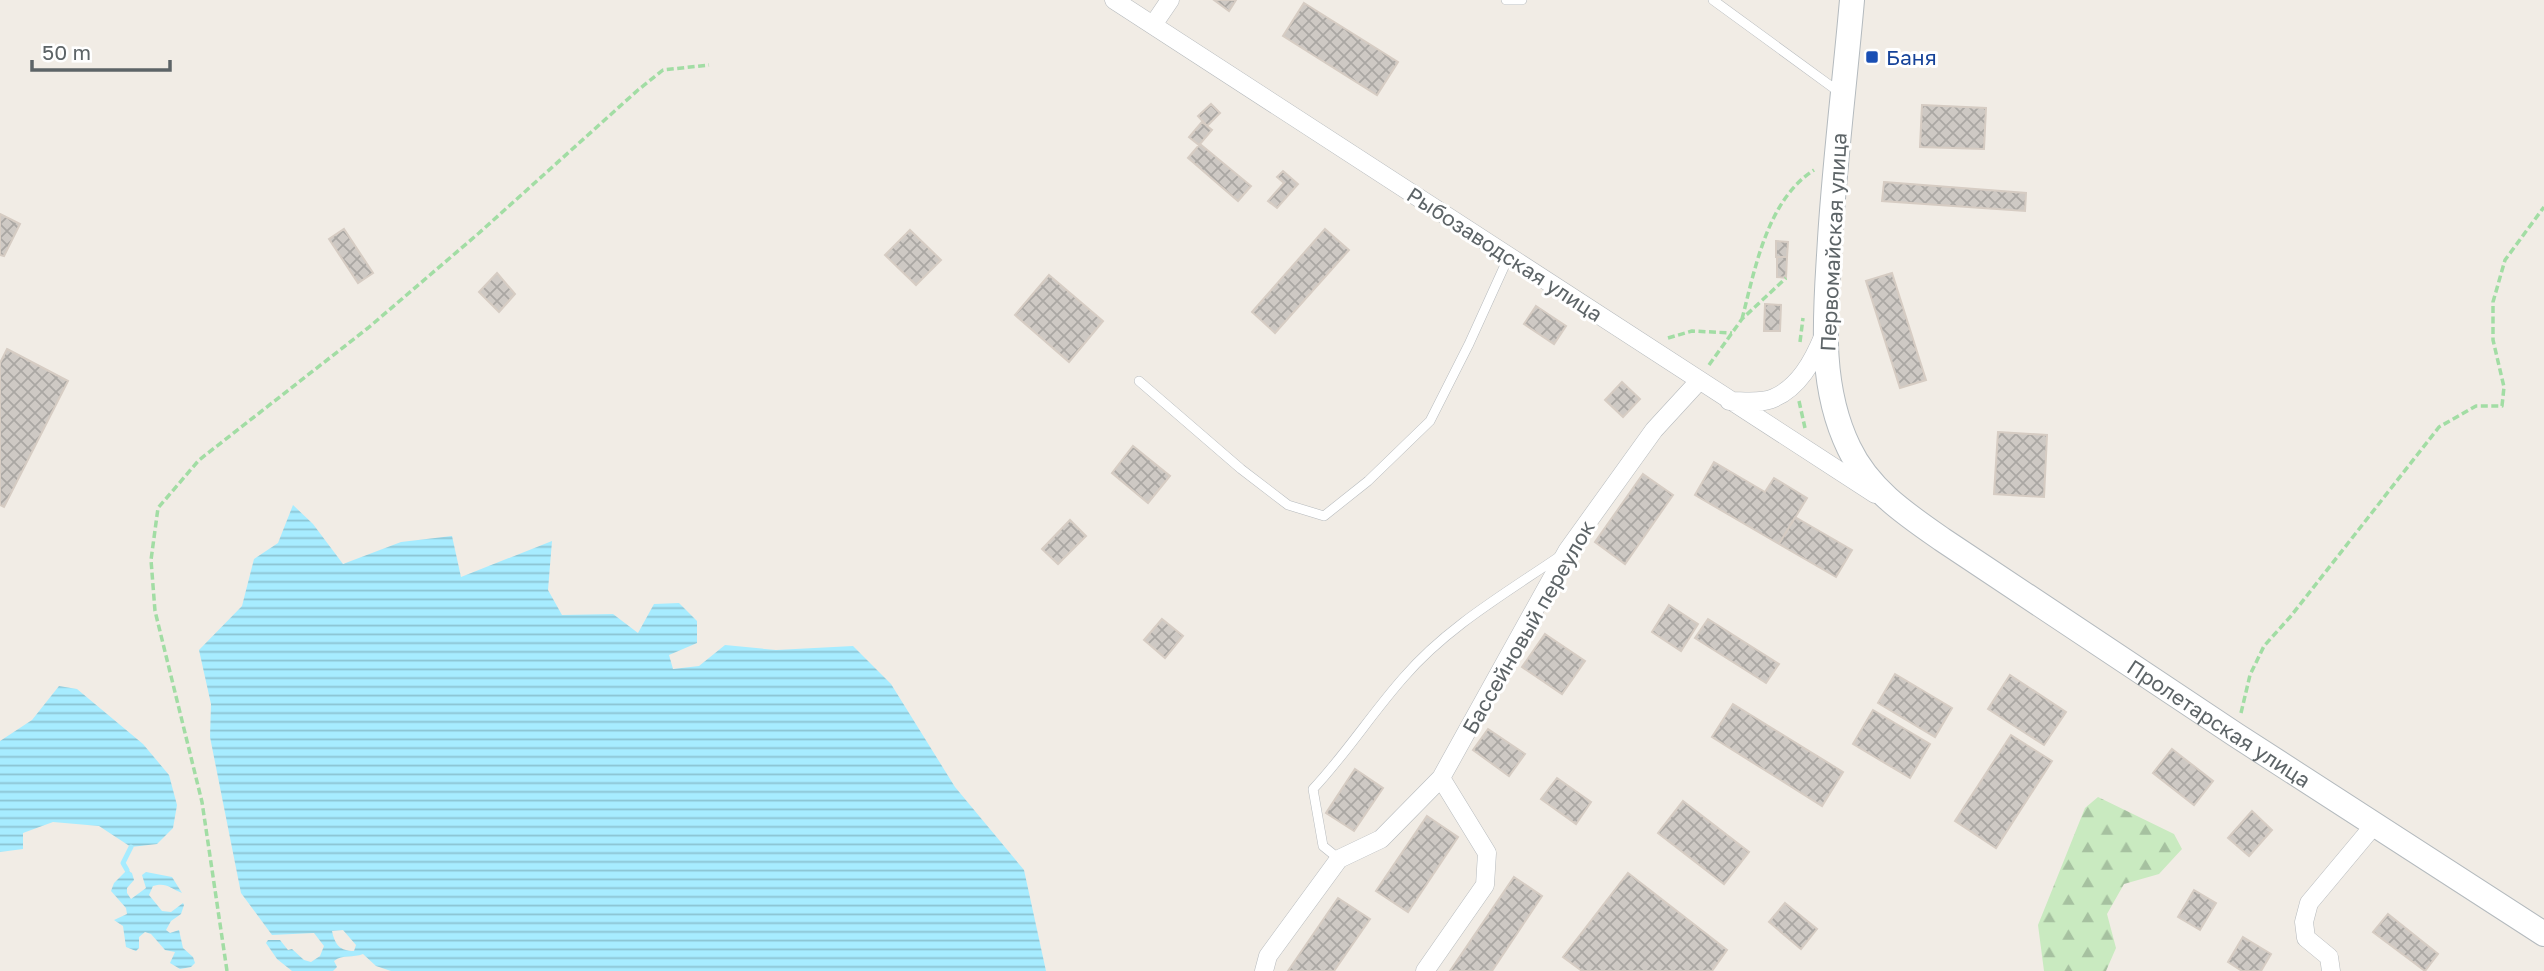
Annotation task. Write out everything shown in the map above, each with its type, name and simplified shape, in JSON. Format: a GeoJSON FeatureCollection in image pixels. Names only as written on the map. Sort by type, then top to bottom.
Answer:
{"type":"FeatureCollection","features":[{"type":"Feature","properties":{"kind":"main road","name":"Первомайская улица"},"geometry":{"type":"LineString","coordinates":[[1852,0],[1835,157],[1824,334],[1828,377],[1850,449],[1868,477],[1896,508]]}},
{"type":"Feature","properties":{"kind":"main road","name":"Пролетарская улица"},"geometry":{"type":"LineString","coordinates":[[1896,508],[2236,735],[2544,934]]}},
{"type":"Feature","properties":{"kind":"street","name":"Рыбозаводская улица"},"geometry":{"type":"LineString","coordinates":[[1114,0],[1896,508]]}},
{"type":"Feature","properties":{"kind":"street"},"geometry":{"type":"LineString","coordinates":[[1153,25],[1170,0]]}},
{"type":"Feature","properties":{"kind":"street"},"geometry":{"type":"LineString","coordinates":[[1728,401],[1754,402],[1774,398],[1795,383],[1813,362],[1824,334]]}},
{"type":"Feature","properties":{"kind":"street","name":"Бассейновый переулок"},"geometry":{"type":"LineString","coordinates":[[1264,971],[1268,956],[1339,859],[1381,839],[1441,778],[1567,551],[1654,430],[1699,382]]}},
{"type":"Feature","properties":{"kind":"street"},"geometry":{"type":"LineString","coordinates":[[1425,971],[1485,885],[1487,853],[1441,778]]}},
{"type":"Feature","properties":{"kind":"street"},"geometry":{"type":"LineString","coordinates":[[2331,971],[2329,957],[2306,939],[2304,922],[2309,903],[2375,824]]}},
{"type":"Feature","properties":{"kind":"lane"},"geometry":{"type":"LineString","coordinates":[[1506,0],[1522,0]]}},
{"type":"Feature","properties":{"kind":"lane"},"geometry":{"type":"LineString","coordinates":[[1713,0],[1842,94]]}},
{"type":"Feature","properties":{"kind":"lane"},"geometry":{"type":"LineString","coordinates":[[1139,381],[1241,469],[1288,505],[1324,516],[1368,481],[1430,421],[1469,344],[1508,256]]}},
{"type":"Feature","properties":{"kind":"lane"},"geometry":{"type":"LineString","coordinates":[[1339,859],[1322,846],[1313,789],[1335,766],[1404,676],[1446,634],[1567,551]]}},
{"type":"Feature","properties":{"kind":"path"},"geometry":{"type":"LineString","coordinates":[[228,971],[202,803],[155,611],[151,559],[158,508],[199,460],[368,328],[480,233],[638,90],[663,70],[709,65]]}},
{"type":"Feature","properties":{"kind":"path"},"geometry":{"type":"LineString","coordinates":[[1742,319],[1770,227],[1787,196],[1816,169]]}},
{"type":"Feature","properties":{"kind":"path"},"geometry":{"type":"LineString","coordinates":[[2236,735],[2250,675],[2264,646],[2291,616],[2439,426],[2476,406],[2502,406],[2504,387],[2493,340],[2493,302],[2505,260],[2544,207]]}},
{"type":"Feature","properties":{"kind":"path"},"geometry":{"type":"LineString","coordinates":[[1699,382],[1720,347],[1742,319],[1786,278]]}},
{"type":"Feature","properties":{"kind":"path"},"geometry":{"type":"LineString","coordinates":[[1638,341],[1669,338],[1692,331],[1732,333]]}},
{"type":"Feature","properties":{"kind":"green space"},"geometry":{"type":"Polygon","coordinates":[[[2098,797],[2174,834],[2182,849],[2159,874],[2124,884],[2107,914],[2116,948],[2106,971],[2044,971],[2038,925],[2085,808],[2098,797]]]}},
{"type":"Feature","properties":{"kind":"water"},"geometry":{"type":"Polygon","coordinates":[[[293,505],[313,524],[343,564],[401,542],[452,536],[461,577],[552,541],[548,590],[562,615],[613,614],[638,633],[654,604],[679,603],[697,621],[697,643],[669,655],[673,669],[699,666],[725,645],[776,650],[853,646],[891,684],[955,787],[1024,870],[1046,971],[391,971],[376,966],[363,954],[337,959],[334,961],[337,967],[333,971],[292,971],[277,959],[266,943],[268,940],[280,940],[288,950],[292,949],[304,960],[311,962],[320,956],[324,946],[314,933],[272,935],[241,893],[210,737],[211,704],[199,650],[242,606],[254,559],[278,543],[293,505]],[[343,930],[332,931],[337,943],[345,950],[354,951],[356,945],[343,930]]]}},
{"type":"Feature","properties":{"kind":"water"},"geometry":{"type":"Polygon","coordinates":[[[59,686],[77,689],[143,744],[169,775],[177,805],[173,828],[157,844],[131,847],[99,826],[53,822],[23,833],[23,849],[0,852],[0,741],[32,720],[59,686]]]}},
{"type":"Feature","properties":{"kind":"water"},"geometry":{"type":"Polygon","coordinates":[[[127,870],[132,873],[134,880],[127,888],[131,899],[146,888],[142,875],[146,872],[172,877],[182,893],[161,885],[153,886],[149,895],[162,911],[171,912],[183,903],[181,914],[171,921],[166,930],[170,933],[179,930],[183,948],[193,957],[195,963],[191,967],[180,969],[170,963],[175,952],[165,950],[151,934],[145,932],[139,937],[139,948],[136,951],[126,947],[123,926],[114,920],[127,914],[126,908],[111,891],[114,883],[127,870]]]}},
{"type":"Feature","properties":{"kind":"building"},"geometry":{"type":"Polygon","coordinates":[[[1214,0],[1236,0],[1229,11],[1214,0]]]}},
{"type":"Feature","properties":{"kind":"building"},"geometry":{"type":"Polygon","coordinates":[[[1304,3],[1398,62],[1377,95],[1283,36],[1304,3]]]}},
{"type":"Feature","properties":{"kind":"building"},"geometry":{"type":"Polygon","coordinates":[[[1211,104],[1220,113],[1207,126],[1198,116],[1211,104]]]}},
{"type":"Feature","properties":{"kind":"building"},"geometry":{"type":"Polygon","coordinates":[[[1922,105],[1986,108],[1984,149],[1920,147],[1922,105]]]}},
{"type":"Feature","properties":{"kind":"building"},"geometry":{"type":"Polygon","coordinates":[[[1202,122],[1212,130],[1199,145],[1189,137],[1202,122]]]}},
{"type":"Feature","properties":{"kind":"building"},"geometry":{"type":"Polygon","coordinates":[[[1200,144],[1251,186],[1238,201],[1188,158],[1200,144]]]}},
{"type":"Feature","properties":{"kind":"building"},"geometry":{"type":"Polygon","coordinates":[[[1283,171],[1298,184],[1277,208],[1268,201],[1284,183],[1277,177],[1283,171]]]}},
{"type":"Feature","properties":{"kind":"building"},"geometry":{"type":"Polygon","coordinates":[[[1884,182],[2026,193],[2025,211],[1882,201],[1884,182]]]}},
{"type":"Feature","properties":{"kind":"building"},"geometry":{"type":"Polygon","coordinates":[[[0,214],[20,224],[4,256],[0,255],[0,214]]]}},
{"type":"Feature","properties":{"kind":"building"},"geometry":{"type":"Polygon","coordinates":[[[344,229],[373,273],[358,283],[329,239],[344,229]]]}},
{"type":"Feature","properties":{"kind":"building"},"geometry":{"type":"Polygon","coordinates":[[[1325,229],[1349,250],[1275,333],[1252,312],[1325,229]]]}},
{"type":"Feature","properties":{"kind":"building"},"geometry":{"type":"Polygon","coordinates":[[[910,230],[941,260],[916,285],[885,255],[910,230]]]}},
{"type":"Feature","properties":{"kind":"building"},"geometry":{"type":"Polygon","coordinates":[[[1776,241],[1788,242],[1787,257],[1776,257],[1776,241]]]}},
{"type":"Feature","properties":{"kind":"building"},"geometry":{"type":"Polygon","coordinates":[[[1777,257],[1787,257],[1786,278],[1777,277],[1777,257]]]}},
{"type":"Feature","properties":{"kind":"building"},"geometry":{"type":"Polygon","coordinates":[[[497,273],[515,294],[499,312],[479,292],[497,273]]]}},
{"type":"Feature","properties":{"kind":"building"},"geometry":{"type":"Polygon","coordinates":[[[1892,273],[1926,380],[1900,388],[1866,281],[1892,273]]]}},
{"type":"Feature","properties":{"kind":"building"},"geometry":{"type":"Polygon","coordinates":[[[1049,275],[1103,321],[1069,362],[1015,315],[1049,275]]]}},
{"type":"Feature","properties":{"kind":"building"},"geometry":{"type":"Polygon","coordinates":[[[1765,304],[1781,305],[1780,331],[1764,331],[1765,304]]]}},
{"type":"Feature","properties":{"kind":"building"},"geometry":{"type":"Polygon","coordinates":[[[1536,306],[1566,326],[1554,344],[1524,324],[1536,306]]]}},
{"type":"Feature","properties":{"kind":"building"},"geometry":{"type":"Polygon","coordinates":[[[7,349],[68,381],[4,507],[0,505],[0,363],[7,349]]]}},
{"type":"Feature","properties":{"kind":"building"},"geometry":{"type":"Polygon","coordinates":[[[1622,382],[1640,399],[1623,417],[1605,400],[1622,382]]]}},
{"type":"Feature","properties":{"kind":"building"},"geometry":{"type":"Polygon","coordinates":[[[1998,432],[2047,435],[2044,497],[1994,494],[1998,432]]]}},
{"type":"Feature","properties":{"kind":"building"},"geometry":{"type":"Polygon","coordinates":[[[1133,446],[1170,476],[1148,503],[1112,473],[1133,446]]]}},
{"type":"Feature","properties":{"kind":"building"},"geometry":{"type":"Polygon","coordinates":[[[1714,462],[1765,492],[1774,478],[1807,498],[1779,544],[1695,495],[1714,462]]]}},
{"type":"Feature","properties":{"kind":"building"},"geometry":{"type":"Polygon","coordinates":[[[1643,474],[1673,495],[1625,564],[1595,542],[1643,474]]]}},
{"type":"Feature","properties":{"kind":"building"},"geometry":{"type":"Polygon","coordinates":[[[1795,517],[1852,550],[1836,577],[1779,544],[1795,517]]]}},
{"type":"Feature","properties":{"kind":"building"},"geometry":{"type":"Polygon","coordinates":[[[1070,520],[1086,536],[1058,564],[1042,549],[1070,520]]]}},
{"type":"Feature","properties":{"kind":"building"},"geometry":{"type":"Polygon","coordinates":[[[1669,605],[1698,624],[1681,651],[1652,632],[1669,605]]]}},
{"type":"Feature","properties":{"kind":"building"},"geometry":{"type":"Polygon","coordinates":[[[1162,619],[1183,636],[1165,658],[1144,640],[1162,619]]]}},
{"type":"Feature","properties":{"kind":"building"},"geometry":{"type":"Polygon","coordinates":[[[1708,619],[1779,664],[1766,683],[1695,638],[1708,619]]]}},
{"type":"Feature","properties":{"kind":"building"},"geometry":{"type":"Polygon","coordinates":[[[1545,634],[1585,661],[1562,694],[1522,667],[1545,634]]]}},
{"type":"Feature","properties":{"kind":"building"},"geometry":{"type":"Polygon","coordinates":[[[1895,674],[1952,708],[1935,737],[1878,703],[1895,674]]]}},
{"type":"Feature","properties":{"kind":"building"},"geometry":{"type":"Polygon","coordinates":[[[2010,675],[2066,712],[2044,745],[1988,709],[2010,675]]]}},
{"type":"Feature","properties":{"kind":"building"},"geometry":{"type":"Polygon","coordinates":[[[1733,704],[1843,772],[1822,806],[1712,737],[1733,704]]]}},
{"type":"Feature","properties":{"kind":"building"},"geometry":{"type":"Polygon","coordinates":[[[1873,710],[1930,744],[1910,778],[1853,744],[1873,710]]]}},
{"type":"Feature","properties":{"kind":"building"},"geometry":{"type":"Polygon","coordinates":[[[1488,729],[1525,754],[1509,776],[1473,750],[1488,729]]]}},
{"type":"Feature","properties":{"kind":"building"},"geometry":{"type":"Polygon","coordinates":[[[2011,735],[2052,761],[1996,848],[1955,821],[2011,735]]]}},
{"type":"Feature","properties":{"kind":"building"},"geometry":{"type":"Polygon","coordinates":[[[2172,749],[2213,781],[2194,805],[2153,773],[2172,749]]]}},
{"type":"Feature","properties":{"kind":"building"},"geometry":{"type":"Polygon","coordinates":[[[1355,769],[1383,788],[1354,831],[1326,813],[1355,769]]]}},
{"type":"Feature","properties":{"kind":"building"},"geometry":{"type":"Polygon","coordinates":[[[1557,778],[1591,802],[1576,824],[1541,799],[1557,778]]]}},
{"type":"Feature","properties":{"kind":"building"},"geometry":{"type":"Polygon","coordinates":[[[1683,801],[1749,852],[1724,884],[1658,833],[1683,801]]]}},
{"type":"Feature","properties":{"kind":"building"},"geometry":{"type":"Polygon","coordinates":[[[2252,811],[2272,830],[2249,856],[2228,838],[2252,811]]]}},
{"type":"Feature","properties":{"kind":"building"},"geometry":{"type":"Polygon","coordinates":[[[1427,816],[1458,837],[1408,912],[1376,891],[1427,816]]]}},
{"type":"Feature","properties":{"kind":"building"},"geometry":{"type":"Polygon","coordinates":[[[1628,873],[1727,950],[1712,971],[1582,971],[1563,957],[1628,873]]]}},
{"type":"Feature","properties":{"kind":"building"},"geometry":{"type":"Polygon","coordinates":[[[1514,877],[1542,896],[1492,971],[1450,971],[1514,877]]]}},
{"type":"Feature","properties":{"kind":"building"},"geometry":{"type":"Polygon","coordinates":[[[2194,890],[2216,903],[2200,930],[2178,917],[2194,890]]]}},
{"type":"Feature","properties":{"kind":"building"},"geometry":{"type":"Polygon","coordinates":[[[1338,898],[1370,919],[1334,971],[1288,971],[1338,898]]]}},
{"type":"Feature","properties":{"kind":"building"},"geometry":{"type":"Polygon","coordinates":[[[1785,903],[1817,929],[1801,949],[1769,922],[1785,903]]]}},
{"type":"Feature","properties":{"kind":"building"},"geometry":{"type":"Polygon","coordinates":[[[2388,914],[2438,954],[2425,971],[2373,932],[2388,914]]]}},
{"type":"Feature","properties":{"kind":"building"},"geometry":{"type":"Polygon","coordinates":[[[2243,937],[2271,954],[2261,971],[2242,971],[2228,962],[2243,937]]]}},
{"type":"Feature","properties":{"kind":"waterway"},"geometry":{"type":"LineString","coordinates":[[127,870],[123,863],[131,847]]}},
{"type":"Feature","properties":{"kind":"place","name":"Баня"},"geometry":{"type":"Point","coordinates":[1872,57]}}]}
